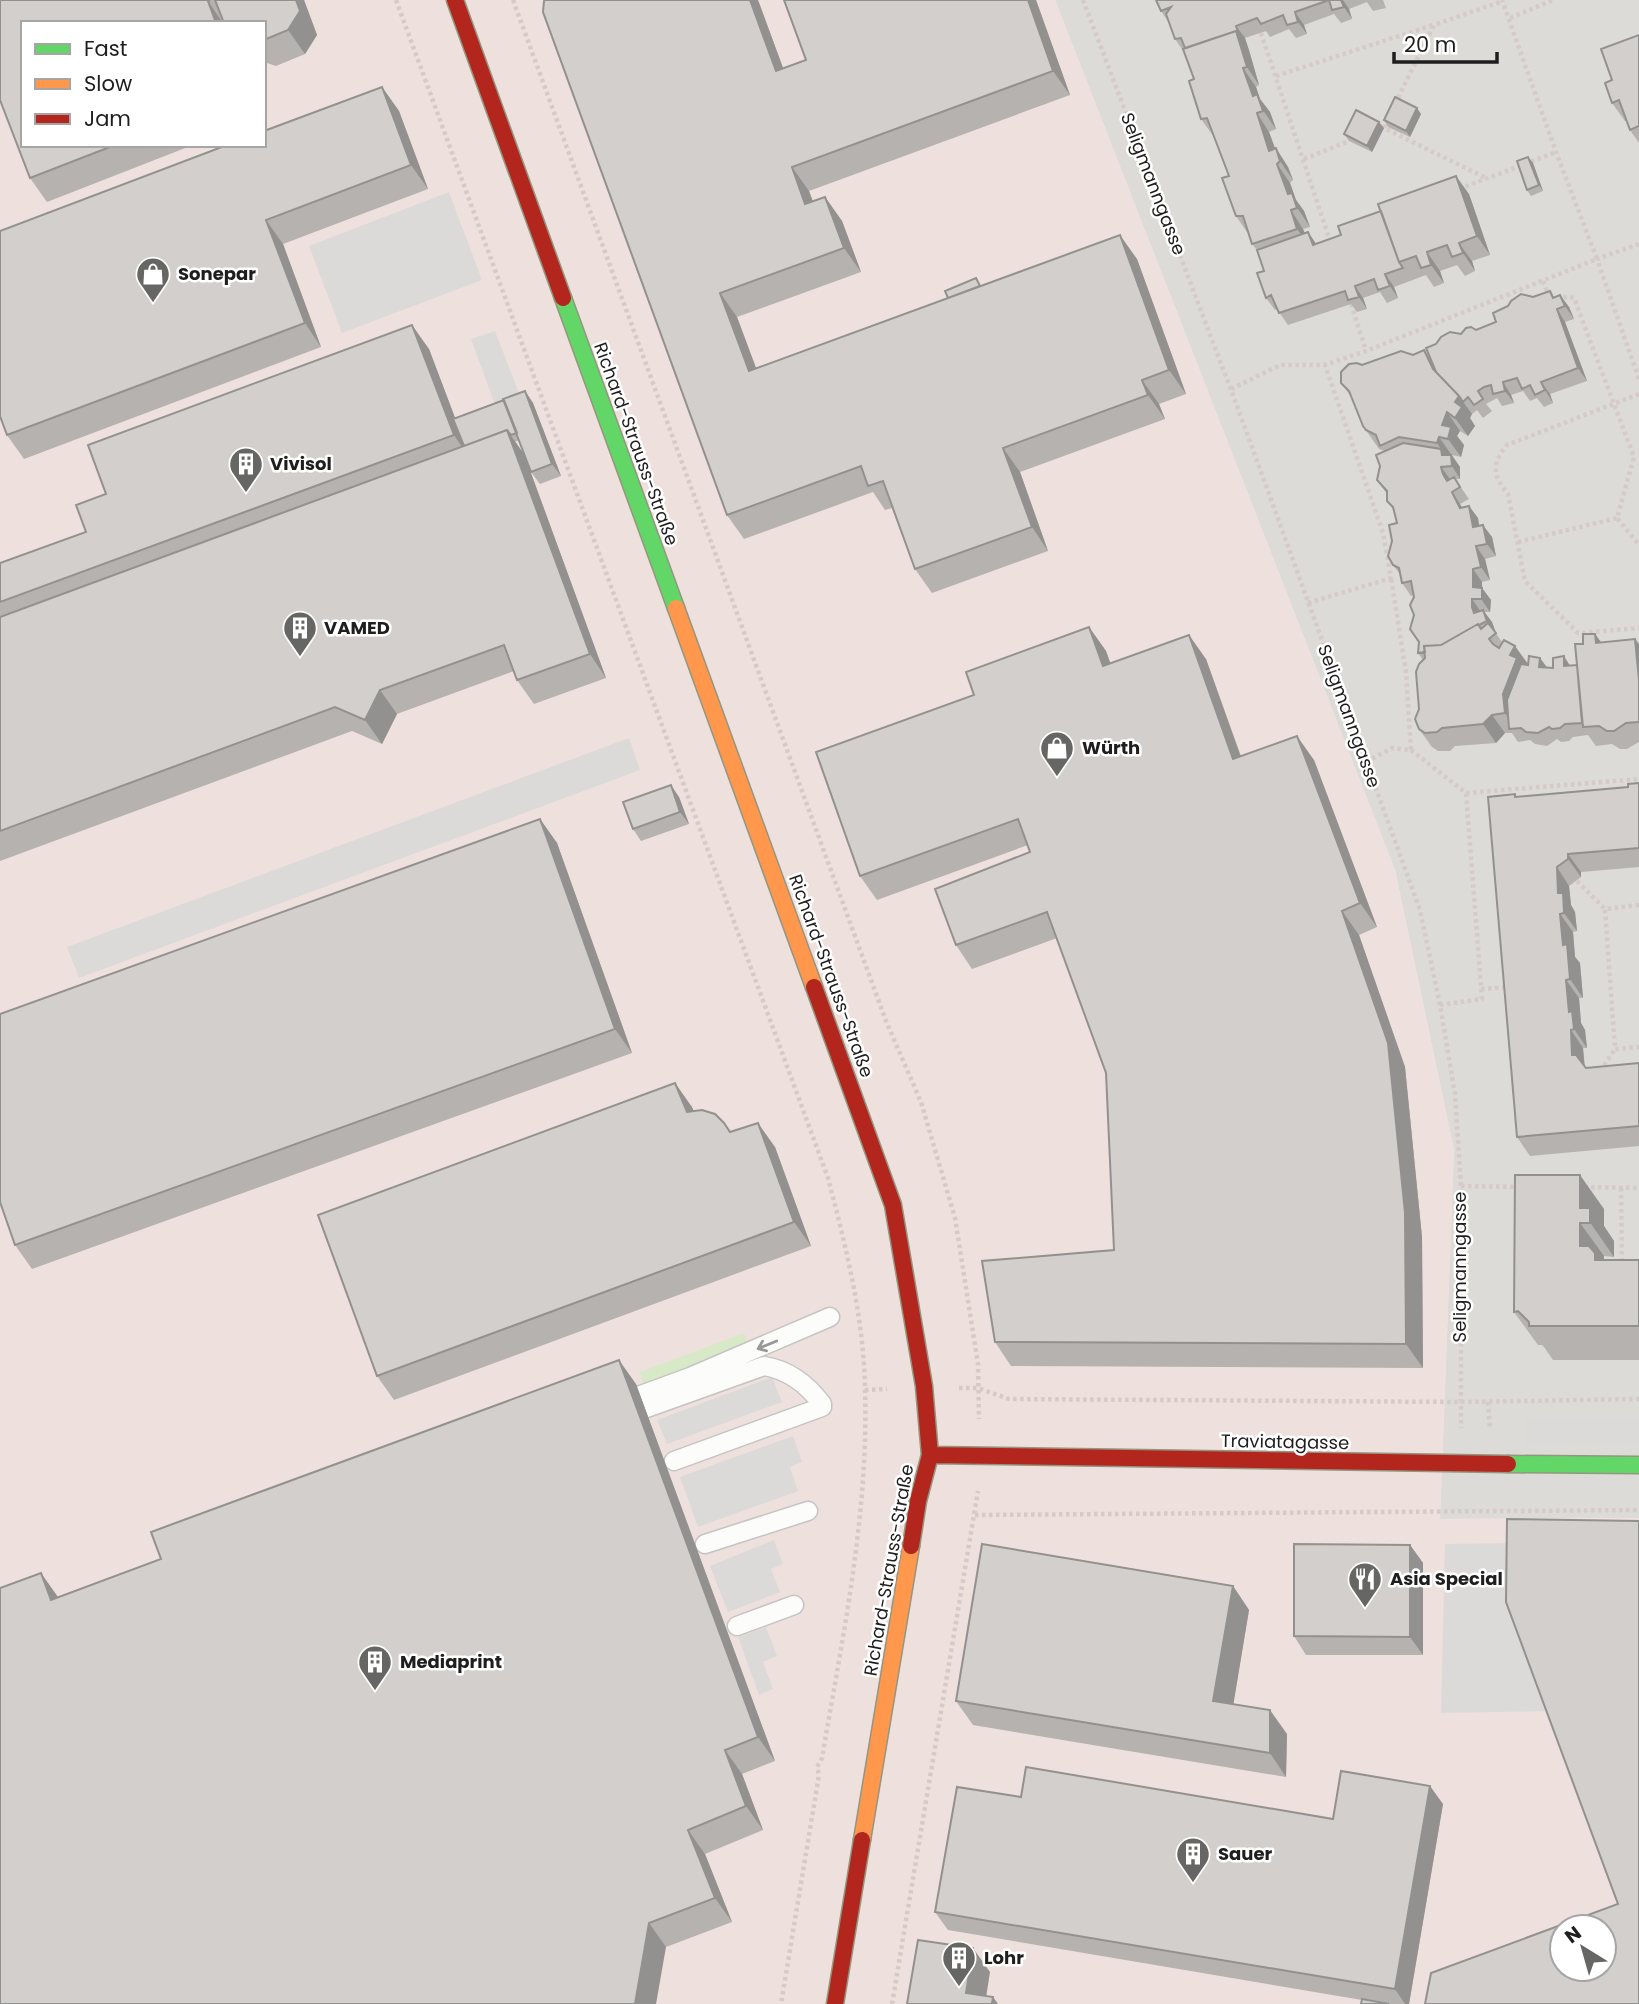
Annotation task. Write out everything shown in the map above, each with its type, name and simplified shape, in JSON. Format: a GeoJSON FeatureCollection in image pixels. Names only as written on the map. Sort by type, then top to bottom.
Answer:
{"type":"FeatureCollection","features":[{"type":"Feature","properties":{"kind":"main road","name":"Richard-Strauss-Straße"},"geometry":{"type":"LineString","coordinates":[[455,0],[893,1205],[920,1362],[930,1455],[918,1502],[835,2004]]}},
{"type":"Feature","properties":{"kind":"main road","name":"Traviatagasse"},"geometry":{"type":"LineString","coordinates":[[930,1455],[1639,1465]]}},
{"type":"Feature","properties":{"kind":"lane"},"geometry":{"type":"LineString","coordinates":[[674,1461],[822,1406],[796,1377],[781,1369],[764,1366],[606,1415],[830,1317]]}},
{"type":"Feature","properties":{"kind":"lane"},"geometry":{"type":"LineString","coordinates":[[705,1544],[808,1511]]}},
{"type":"Feature","properties":{"kind":"lane"},"geometry":{"type":"LineString","coordinates":[[737,1626],[794,1605]]}},
{"type":"Feature","properties":{"kind":"path"},"geometry":{"type":"LineString","coordinates":[[396,0],[828,1178],[857,1305],[864,1366],[866,1440],[855,1560],[822,1758],[817,1768],[819,1774],[781,2004]]}},
{"type":"Feature","properties":{"kind":"path"},"geometry":{"type":"LineString","coordinates":[[513,0],[882,1008],[921,1102],[955,1217],[978,1364],[978,1499],[892,2004]]}},
{"type":"Feature","properties":{"kind":"path","name":"Seligmanngasse"},"geometry":{"type":"LineString","coordinates":[[1083,0],[1231,389],[1420,910],[1440,1005],[1454,1094],[1461,1186],[1461,1464]]}},
{"type":"Feature","properties":{"kind":"path"},"geometry":{"type":"LineString","coordinates":[[1510,18],[1553,0]]}},
{"type":"Feature","properties":{"kind":"path"},"geometry":{"type":"LineString","coordinates":[[1276,76],[1503,1],[1639,379]]}},
{"type":"Feature","properties":{"kind":"path"},"geometry":{"type":"LineString","coordinates":[[1395,105],[1434,25]]}},
{"type":"Feature","properties":{"kind":"path"},"geometry":{"type":"LineString","coordinates":[[1261,33],[1334,253]]}},
{"type":"Feature","properties":{"kind":"path"},"geometry":{"type":"LineString","coordinates":[[1389,117],[1384,128],[1486,178]]}},
{"type":"Feature","properties":{"kind":"path"},"geometry":{"type":"LineString","coordinates":[[1304,159],[1349,141]]}},
{"type":"Feature","properties":{"kind":"path"},"geometry":{"type":"LineString","coordinates":[[1447,194],[1556,152]]}},
{"type":"Feature","properties":{"kind":"path"},"geometry":{"type":"LineString","coordinates":[[1231,389],[1280,365],[1325,365],[1366,351],[1639,244]]}},
{"type":"Feature","properties":{"kind":"path"},"geometry":{"type":"LineString","coordinates":[[1543,281],[1551,302],[1568,296],[1574,298],[1634,457],[1617,518]]}},
{"type":"Feature","properties":{"kind":"path"},"geometry":{"type":"LineString","coordinates":[[1351,304],[1366,351]]}},
{"type":"Feature","properties":{"kind":"path"},"geometry":{"type":"LineString","coordinates":[[1325,365],[1383,533],[1406,672],[1410,750]]}},
{"type":"Feature","properties":{"kind":"path"},"geometry":{"type":"LineString","coordinates":[[1639,394],[1507,445],[1495,465],[1499,484],[1508,494],[1525,582],[1578,633],[1639,628]]}},
{"type":"Feature","properties":{"kind":"path"},"geometry":{"type":"LineString","coordinates":[[1518,542],[1617,518]]}},
{"type":"Feature","properties":{"kind":"path"},"geometry":{"type":"LineString","coordinates":[[1617,518],[1639,545]]}},
{"type":"Feature","properties":{"kind":"path"},"geometry":{"type":"LineString","coordinates":[[1308,603],[1391,578]]}},
{"type":"Feature","properties":{"kind":"path"},"geometry":{"type":"LineString","coordinates":[[1366,762],[1392,748],[1410,750],[1466,793],[1639,779]]}},
{"type":"Feature","properties":{"kind":"path"},"geometry":{"type":"LineString","coordinates":[[1440,1005],[1482,999],[1466,793]]}},
{"type":"Feature","properties":{"kind":"path"},"geometry":{"type":"LineString","coordinates":[[1577,881],[1605,909],[1615,1049],[1594,1078]]}},
{"type":"Feature","properties":{"kind":"path"},"geometry":{"type":"LineString","coordinates":[[1605,909],[1639,905]]}},
{"type":"Feature","properties":{"kind":"path"},"geometry":{"type":"LineString","coordinates":[[1481,989],[1516,986]]}},
{"type":"Feature","properties":{"kind":"path"},"geometry":{"type":"LineString","coordinates":[[1615,1049],[1639,1047]]}},
{"type":"Feature","properties":{"kind":"path"},"geometry":{"type":"LineString","coordinates":[[1461,1186],[1528,1187]]}},
{"type":"Feature","properties":{"kind":"path"},"geometry":{"type":"LineString","coordinates":[[1581,1187],[1639,1188]]}},
{"type":"Feature","properties":{"kind":"path"},"geometry":{"type":"LineString","coordinates":[[1621,1188],[1622,1267],[1630,1273]]}},
{"type":"Feature","properties":{"kind":"path"},"geometry":{"type":"LineString","coordinates":[[978,1388],[1009,1398],[1461,1402],[1639,1399]]}},
{"type":"Feature","properties":{"kind":"path"},"geometry":{"type":"LineString","coordinates":[[1488,1402],[1490,1434]]}},
{"type":"Feature","properties":{"kind":"path"},"geometry":{"type":"LineString","coordinates":[[975,1515],[1639,1510]]}},
{"type":"Feature","properties":{"kind":"shaded area"},"geometry":{"type":"Polygon","coordinates":[[[0,0],[1055,0],[1395,870],[1454,1150],[1440,1519],[1639,1518],[1639,2004],[0,2004],[0,0]]]}},
{"type":"Feature","properties":{"kind":"shaded area"},"geometry":{"type":"Polygon","coordinates":[[[1055,0],[1639,0],[1639,1518],[1440,1519],[1454,1150],[1395,870],[1055,0]]]}},
{"type":"Feature","properties":{"kind":"shaded area"},"geometry":{"type":"Polygon","coordinates":[[[449,192],[482,280],[342,333],[309,246],[449,192]]]}},
{"type":"Feature","properties":{"kind":"shaded area"},"geometry":{"type":"Polygon","coordinates":[[[495,331],[520,396],[495,405],[471,339],[495,331]]]}},
{"type":"Feature","properties":{"kind":"shaded area"},"geometry":{"type":"Polygon","coordinates":[[[629,738],[640,770],[79,978],[67,947],[629,738]]]}},
{"type":"Feature","properties":{"kind":"shaded area"},"geometry":{"type":"Polygon","coordinates":[[[772,1377],[782,1402],[667,1444],[657,1420],[772,1377]]]}},
{"type":"Feature","properties":{"kind":"shaded area"},"geometry":{"type":"Polygon","coordinates":[[[1525,1418],[1639,1418],[1639,1444],[1525,1445],[1525,1418]]]}},
{"type":"Feature","properties":{"kind":"shaded area"},"geometry":{"type":"Polygon","coordinates":[[[793,1436],[802,1462],[790,1467],[798,1491],[698,1527],[680,1477],[793,1436]]]}},
{"type":"Feature","properties":{"kind":"shaded area"},"geometry":{"type":"Polygon","coordinates":[[[774,1540],[783,1564],[771,1569],[780,1592],[728,1612],[710,1566],[774,1540]]]}},
{"type":"Feature","properties":{"kind":"shaded area"},"geometry":{"type":"Polygon","coordinates":[[[1524,1543],[1554,1711],[1441,1713],[1445,1544],[1524,1543]]]}},
{"type":"Feature","properties":{"kind":"shaded area"},"geometry":{"type":"Polygon","coordinates":[[[766,1627],[777,1656],[763,1662],[773,1689],[759,1695],[738,1637],[766,1627]]]}},
{"type":"Feature","properties":{"kind":"green space"},"geometry":{"type":"Polygon","coordinates":[[[744,1333],[749,1345],[644,1385],[640,1372],[744,1333]]]}},
{"type":"Feature","properties":{"kind":"building"},"geometry":{"type":"Polygon","coordinates":[[[0,0],[210,0],[208,1],[215,21],[21,21],[21,147],[110,147],[30,178],[0,100],[0,0]]]}},
{"type":"Feature","properties":{"kind":"building"},"geometry":{"type":"Polygon","coordinates":[[[215,0],[296,0],[300,11],[288,30],[266,39],[266,21],[223,21],[215,0]]]}},
{"type":"Feature","properties":{"kind":"building"},"geometry":{"type":"Polygon","coordinates":[[[545,0],[750,0],[776,71],[806,60],[784,0],[1028,0],[1053,71],[792,167],[805,204],[825,197],[844,248],[720,293],[749,371],[1120,235],[1169,370],[1142,380],[1148,395],[1003,448],[1032,527],[915,569],[883,481],[868,486],[861,466],[727,515],[543,12],[545,0]]]}},
{"type":"Feature","properties":{"kind":"building"},"geometry":{"type":"Polygon","coordinates":[[[1156,0],[1329,0],[1295,12],[1298,22],[1287,25],[1283,15],[1261,24],[1257,18],[1236,26],[1240,37],[1236,31],[1185,48],[1181,38],[1175,39],[1166,14],[1171,7],[1161,11],[1156,0]]]}},
{"type":"Feature","properties":{"kind":"building"},"geometry":{"type":"Polygon","coordinates":[[[1329,0],[1341,0],[1344,7],[1332,10],[1329,0]]]}},
{"type":"Feature","properties":{"kind":"building"},"geometry":{"type":"Polygon","coordinates":[[[1236,31],[1247,67],[1243,68],[1253,96],[1257,94],[1263,111],[1257,113],[1269,151],[1276,148],[1280,161],[1277,164],[1288,194],[1292,193],[1297,208],[1291,210],[1297,229],[1252,244],[1243,216],[1236,216],[1222,178],[1229,176],[1207,118],[1201,119],[1189,81],[1194,79],[1183,49],[1236,31]]]}},
{"type":"Feature","properties":{"kind":"building"},"geometry":{"type":"Polygon","coordinates":[[[1639,35],[1639,126],[1630,130],[1619,100],[1612,103],[1605,83],[1612,80],[1601,49],[1639,35]]]}},
{"type":"Feature","properties":{"kind":"building","name":"Sonepar"},"geometry":{"type":"Polygon","coordinates":[[[382,87],[411,165],[266,220],[305,323],[7,435],[0,416],[0,231],[222,147],[266,147],[266,130],[382,87]]]}},
{"type":"Feature","properties":{"kind":"building"},"geometry":{"type":"Polygon","coordinates":[[[1395,97],[1417,108],[1406,131],[1384,120],[1395,97]]]}},
{"type":"Feature","properties":{"kind":"building"},"geometry":{"type":"Polygon","coordinates":[[[1356,110],[1379,122],[1367,146],[1344,134],[1356,110]]]}},
{"type":"Feature","properties":{"kind":"building"},"geometry":{"type":"Polygon","coordinates":[[[1528,157],[1539,185],[1527,190],[1517,161],[1528,157]]]}},
{"type":"Feature","properties":{"kind":"building"},"geometry":{"type":"Polygon","coordinates":[[[1456,176],[1477,236],[1459,243],[1463,253],[1452,257],[1447,245],[1427,252],[1431,265],[1421,268],[1416,256],[1399,262],[1378,204],[1456,176]]]}},
{"type":"Feature","properties":{"kind":"building"},"geometry":{"type":"Polygon","coordinates":[[[1381,211],[1403,268],[1385,274],[1390,286],[1378,290],[1374,279],[1355,286],[1359,297],[1348,300],[1345,291],[1279,313],[1271,295],[1266,298],[1257,273],[1264,271],[1257,250],[1308,232],[1313,245],[1341,235],[1338,226],[1381,211]]]}},
{"type":"Feature","properties":{"kind":"building"},"geometry":{"type":"Polygon","coordinates":[[[976,278],[980,286],[948,298],[945,291],[976,278]]]}},
{"type":"Feature","properties":{"kind":"building"},"geometry":{"type":"Polygon","coordinates":[[[1550,291],[1553,298],[1560,295],[1565,306],[1557,309],[1578,368],[1541,382],[1545,390],[1535,395],[1530,385],[1522,389],[1517,378],[1503,382],[1505,391],[1493,394],[1491,385],[1484,387],[1478,391],[1483,399],[1474,405],[1468,397],[1463,402],[1436,372],[1426,348],[1436,344],[1450,332],[1461,334],[1466,328],[1476,330],[1496,322],[1493,313],[1508,306],[1521,294],[1533,297],[1550,291]]]}},
{"type":"Feature","properties":{"kind":"building","name":"Vivisol"},"geometry":{"type":"Polygon","coordinates":[[[412,325],[454,435],[0,602],[0,563],[86,532],[76,505],[106,494],[88,445],[412,325]]]}},
{"type":"Feature","properties":{"kind":"building"},"geometry":{"type":"Polygon","coordinates":[[[1424,350],[1433,369],[1459,396],[1455,402],[1462,407],[1455,418],[1447,412],[1442,425],[1451,427],[1448,439],[1439,437],[1437,443],[1399,437],[1380,446],[1376,435],[1363,426],[1349,391],[1341,383],[1341,372],[1349,364],[1362,365],[1401,351],[1413,355],[1424,350]]]}},
{"type":"Feature","properties":{"kind":"building"},"geometry":{"type":"Polygon","coordinates":[[[525,391],[552,464],[531,472],[503,399],[525,391]]]}},
{"type":"Feature","properties":{"kind":"building"},"geometry":{"type":"Polygon","coordinates":[[[504,400],[517,433],[511,435],[507,430],[464,446],[453,419],[504,400]]]}},
{"type":"Feature","properties":{"kind":"building","name":"VAMED"},"geometry":{"type":"Polygon","coordinates":[[[507,430],[590,654],[517,680],[504,645],[380,690],[365,720],[335,707],[0,831],[0,617],[507,430]]]}},
{"type":"Feature","properties":{"kind":"building"},"geometry":{"type":"Polygon","coordinates":[[[1403,443],[1441,449],[1442,455],[1451,455],[1452,466],[1441,467],[1443,474],[1447,481],[1454,477],[1460,487],[1452,492],[1460,508],[1469,506],[1473,527],[1483,525],[1487,544],[1476,546],[1481,567],[1473,569],[1473,587],[1482,588],[1482,599],[1472,599],[1472,607],[1474,613],[1483,610],[1487,621],[1479,625],[1481,629],[1478,624],[1441,645],[1424,646],[1425,652],[1418,653],[1419,642],[1410,629],[1414,615],[1410,605],[1414,597],[1411,581],[1402,583],[1399,568],[1393,565],[1388,556],[1392,541],[1389,525],[1397,523],[1393,507],[1387,501],[1387,491],[1377,480],[1380,466],[1376,455],[1403,443]]]}},
{"type":"Feature","properties":{"kind":"building"},"geometry":{"type":"Polygon","coordinates":[[[1488,623],[1496,633],[1489,639],[1493,644],[1499,648],[1504,640],[1515,646],[1510,655],[1517,658],[1503,694],[1505,713],[1492,715],[1483,724],[1442,728],[1437,732],[1425,733],[1419,729],[1415,719],[1419,709],[1416,672],[1425,658],[1424,646],[1441,645],[1478,624],[1481,629],[1488,623]]]}},
{"type":"Feature","properties":{"kind":"building"},"geometry":{"type":"Polygon","coordinates":[[[1089,627],[1103,666],[1189,635],[1233,759],[1297,736],[1360,903],[1342,911],[1388,1043],[1405,1213],[1406,1344],[995,1342],[982,1261],[1114,1250],[1106,1073],[1047,912],[956,945],[935,889],[1030,852],[1018,819],[860,876],[816,752],[974,695],[966,672],[1089,627]]]}},
{"type":"Feature","properties":{"kind":"building"},"geometry":{"type":"Polygon","coordinates":[[[1583,634],[1595,634],[1596,643],[1635,639],[1639,722],[1626,723],[1614,731],[1607,731],[1599,726],[1583,727],[1575,644],[1583,644],[1583,634]]]}},
{"type":"Feature","properties":{"kind":"building"},"geometry":{"type":"Polygon","coordinates":[[[1529,656],[1540,658],[1539,667],[1553,668],[1553,658],[1564,656],[1564,666],[1577,665],[1582,723],[1565,724],[1552,729],[1549,727],[1538,733],[1526,732],[1521,728],[1509,729],[1507,700],[1521,664],[1528,665],[1529,656]]]}},
{"type":"Feature","properties":{"kind":"building"},"geometry":{"type":"Polygon","coordinates":[[[1639,783],[1639,848],[1568,854],[1568,859],[1557,867],[1558,893],[1563,893],[1564,913],[1560,914],[1563,945],[1567,944],[1570,979],[1566,980],[1569,1012],[1572,1011],[1574,1029],[1571,1030],[1572,1055],[1576,1055],[1586,1068],[1639,1063],[1639,1126],[1517,1137],[1488,797],[1628,787],[1628,784],[1639,783]]]}},
{"type":"Feature","properties":{"kind":"building"},"geometry":{"type":"Polygon","coordinates":[[[671,785],[680,812],[633,829],[623,802],[671,785]]]}},
{"type":"Feature","properties":{"kind":"building"},"geometry":{"type":"Polygon","coordinates":[[[540,819],[615,1029],[15,1245],[0,1202],[0,1014],[540,819]]]}},
{"type":"Feature","properties":{"kind":"building"},"geometry":{"type":"Polygon","coordinates":[[[675,1083],[687,1112],[702,1110],[715,1114],[730,1132],[758,1123],[794,1222],[377,1376],[318,1215],[675,1083]]]}},
{"type":"Feature","properties":{"kind":"building"},"geometry":{"type":"Polygon","coordinates":[[[1515,1175],[1580,1175],[1580,1208],[1590,1208],[1590,1223],[1580,1223],[1580,1246],[1589,1246],[1595,1253],[1595,1260],[1639,1260],[1639,1326],[1529,1326],[1529,1322],[1518,1311],[1514,1312],[1515,1175]]]}},
{"type":"Feature","properties":{"kind":"building","name":"Mediaprint"},"geometry":{"type":"Polygon","coordinates":[[[619,1360],[758,1737],[725,1750],[746,1806],[688,1830],[715,1898],[649,1923],[635,2004],[0,2004],[0,1588],[41,1573],[51,1600],[161,1559],[151,1532],[619,1360]]]}},
{"type":"Feature","properties":{"kind":"building"},"geometry":{"type":"Polygon","coordinates":[[[1507,1519],[1639,1521],[1639,2004],[1425,2004],[1431,1973],[1548,1930],[1548,1983],[1618,1983],[1618,1913],[1594,1913],[1618,1904],[1506,1602],[1507,1519]]]}},
{"type":"Feature","properties":{"kind":"building"},"geometry":{"type":"Polygon","coordinates":[[[982,1544],[1233,1586],[1213,1701],[1270,1710],[1270,1753],[956,1701],[982,1544]]]}},
{"type":"Feature","properties":{"kind":"building","name":"Asia Special"},"geometry":{"type":"Polygon","coordinates":[[[1294,1544],[1410,1545],[1410,1637],[1294,1636],[1294,1544]]]}},
{"type":"Feature","properties":{"kind":"building","name":"Sauer"},"geometry":{"type":"Polygon","coordinates":[[[1026,1767],[1333,1819],[1341,1771],[1430,1786],[1395,1989],[935,1912],[957,1787],[1021,1797],[1026,1767]]]}},
{"type":"Feature","properties":{"kind":"building"},"geometry":{"type":"Polygon","coordinates":[[[918,1940],[973,1948],[966,1993],[993,1997],[992,2004],[907,2004],[918,1940]]]}},
{"type":"Feature","properties":{"kind":"building"},"geometry":{"type":"Polygon","coordinates":[[[1362,1999],[1389,2004],[1361,2004],[1362,1999]]]}},
{"type":"Feature","properties":{"kind":"traffic: fast"},"geometry":{"type":"LineString","coordinates":[[563,298],[676,608]]}},
{"type":"Feature","properties":{"kind":"traffic: fast"},"geometry":{"type":"LineString","coordinates":[[1508,1464],[1639,1465]]}},
{"type":"Feature","properties":{"kind":"traffic: slow"},"geometry":{"type":"LineString","coordinates":[[676,608],[814,987]]}},
{"type":"Feature","properties":{"kind":"traffic: slow"},"geometry":{"type":"LineString","coordinates":[[862,1840],[911,1546]]}},
{"type":"Feature","properties":{"kind":"traffic: jam"},"geometry":{"type":"LineString","coordinates":[[455,0],[563,298]]}},
{"type":"Feature","properties":{"kind":"traffic: jam"},"geometry":{"type":"LineString","coordinates":[[814,987],[893,1205],[924,1386],[930,1455],[918,1501],[911,1546]]}},
{"type":"Feature","properties":{"kind":"traffic: jam"},"geometry":{"type":"LineString","coordinates":[[930,1455],[1508,1464]]}},
{"type":"Feature","properties":{"kind":"traffic: jam"},"geometry":{"type":"LineString","coordinates":[[835,2004],[862,1840]]}},
{"type":"Feature","properties":{"kind":"place","name":"Sonepar"},"geometry":{"type":"Point","coordinates":[153,304]}},
{"type":"Feature","properties":{"kind":"place","name":"Vivisol"},"geometry":{"type":"Point","coordinates":[246,494]}},
{"type":"Feature","properties":{"kind":"place","name":"VAMED"},"geometry":{"type":"Point","coordinates":[300,658]}},
{"type":"Feature","properties":{"kind":"place","name":"Würth"},"geometry":{"type":"Point","coordinates":[1057,778]}},
{"type":"Feature","properties":{"kind":"place","name":"Asia Special"},"geometry":{"type":"Point","coordinates":[1365,1609]}},
{"type":"Feature","properties":{"kind":"place","name":"Mediaprint"},"geometry":{"type":"Point","coordinates":[375,1692]}},
{"type":"Feature","properties":{"kind":"place","name":"Sauer"},"geometry":{"type":"Point","coordinates":[1193,1884]}},
{"type":"Feature","properties":{"kind":"place","name":"Lohr"},"geometry":{"type":"Point","coordinates":[959,1988]}}]}
